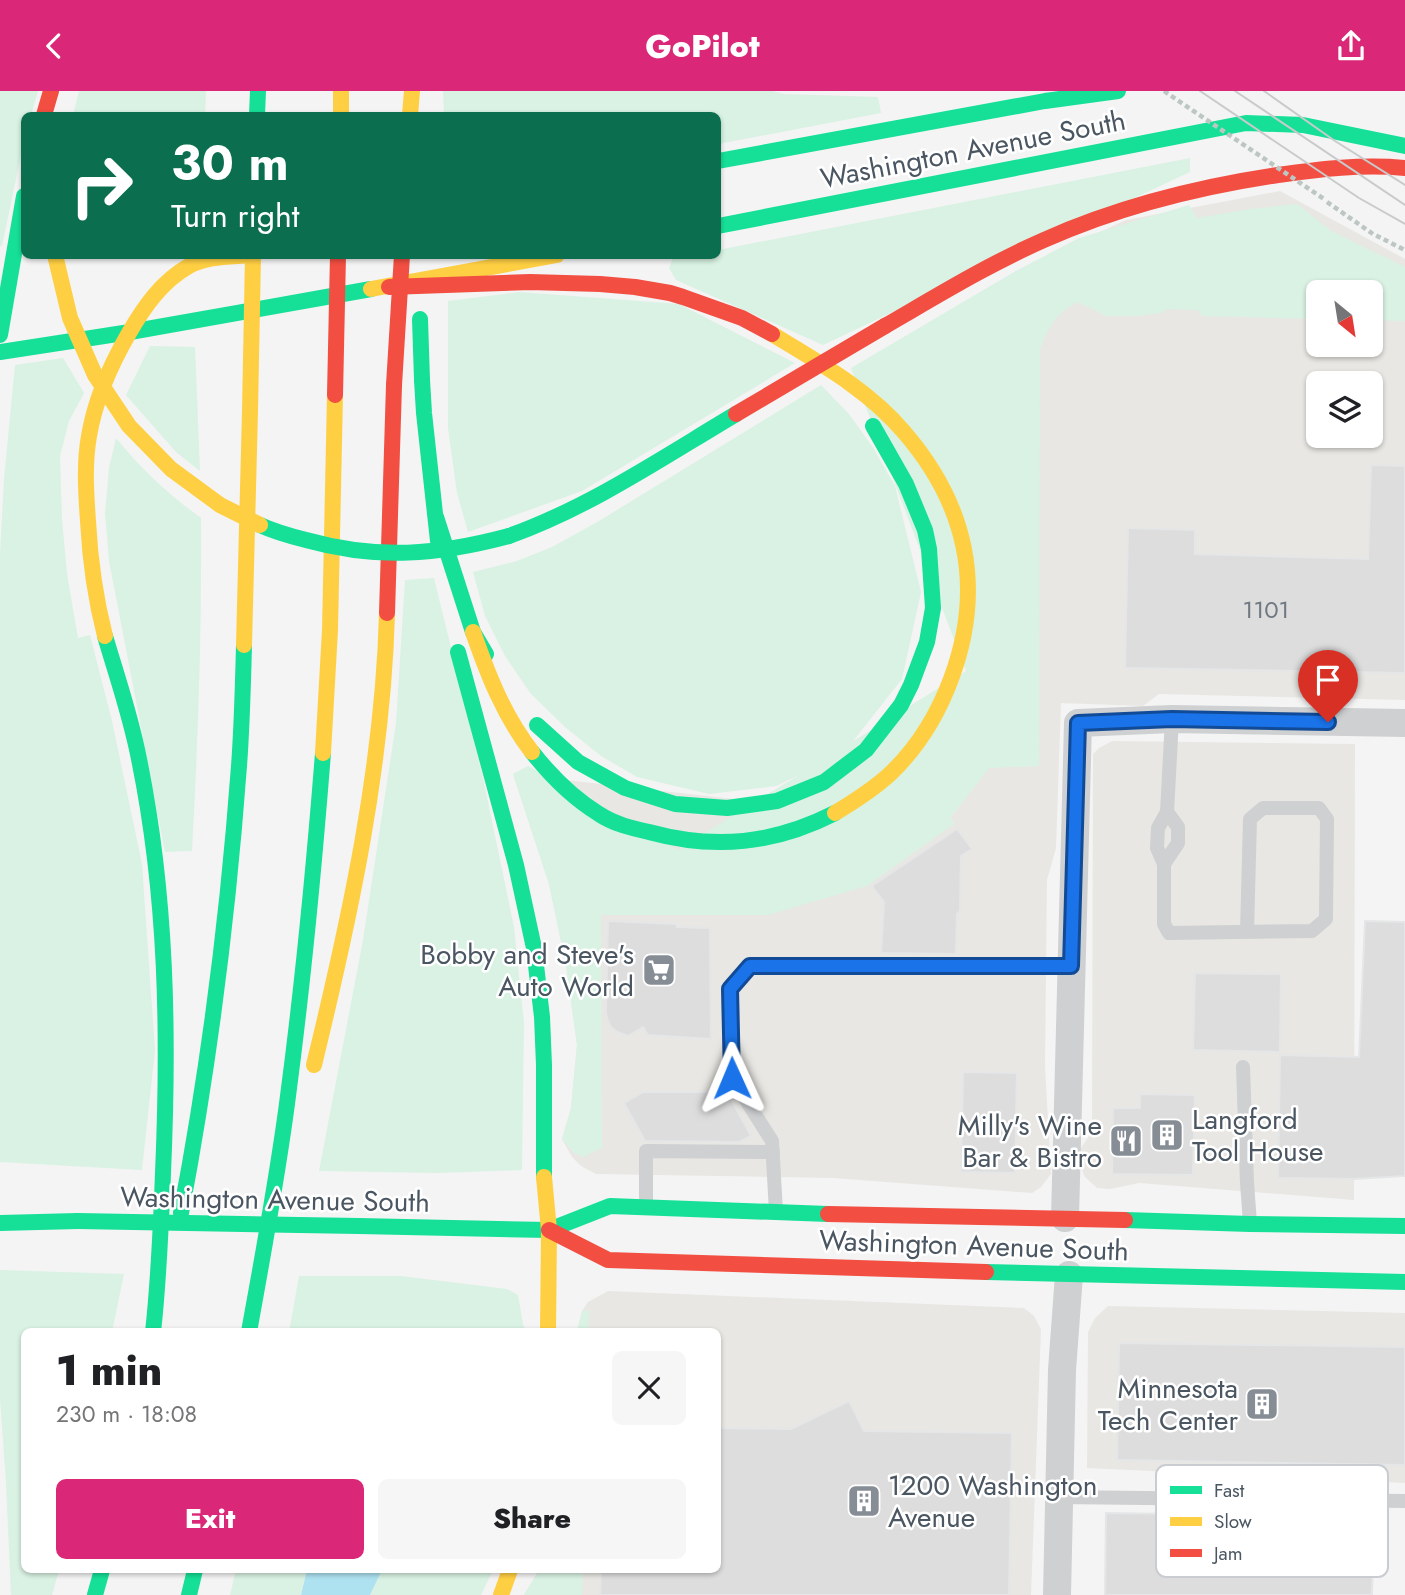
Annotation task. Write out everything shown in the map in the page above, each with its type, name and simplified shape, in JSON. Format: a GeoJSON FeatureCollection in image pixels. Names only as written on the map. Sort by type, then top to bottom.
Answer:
{"type":"FeatureCollection","features":[{"type":"Feature","properties":{"kind":"main road"},"geometry":{"type":"LineString","coordinates":[[45,112],[51,91]]}},
{"type":"Feature","properties":{"kind":"main road"},"geometry":{"type":"LineString","coordinates":[[60,112],[64,91]]}},
{"type":"Feature","properties":{"kind":"main road"},"geometry":{"type":"LineString","coordinates":[[412,91],[412,112]]}},
{"type":"Feature","properties":{"kind":"main road","name":"Washington Avenue South"},"geometry":{"type":"LineString","coordinates":[[721,160],[1045,101],[1118,91]]}},
{"type":"Feature","properties":{"kind":"main road"},"geometry":{"type":"LineString","coordinates":[[341,92],[341,112]]}},
{"type":"Feature","properties":{"kind":"main road","name":"Washington Avenue South"},"geometry":{"type":"LineString","coordinates":[[721,225],[1246,123],[1303,125],[1405,146]]}},
{"type":"Feature","properties":{"kind":"main road"},"geometry":{"type":"LineString","coordinates":[[44,259],[60,282],[74,330],[97,380],[125,421],[180,478],[239,516],[274,532],[342,550],[421,553],[453,550],[509,537],[543,524],[587,502],[992,265],[1101,216],[1151,200],[1215,185],[1293,173],[1364,167],[1405,168]]}},
{"type":"Feature","properties":{"kind":"main road"},"geometry":{"type":"LineString","coordinates":[[0,335],[21,212]]}},
{"type":"Feature","properties":{"kind":"main road"},"geometry":{"type":"LineString","coordinates":[[0,268],[35,259]]}},
{"type":"Feature","properties":{"kind":"main road"},"geometry":{"type":"LineString","coordinates":[[155,1328],[166,1120],[167,1000],[163,932],[146,799],[134,735],[97,603],[89,554],[86,485],[89,436],[95,411],[113,362],[130,332],[147,304],[172,278],[206,260],[215,259]]}},
{"type":"Feature","properties":{"kind":"main road"},"geometry":{"type":"LineString","coordinates":[[156,1328],[192,1155],[221,959],[239,765],[247,588],[252,259]]}},
{"type":"Feature","properties":{"kind":"main road"},"geometry":{"type":"LineString","coordinates":[[250,1328],[280,1156],[298,1028],[320,812],[335,514],[338,259]]}},
{"type":"Feature","properties":{"kind":"main road"},"geometry":{"type":"LineString","coordinates":[[309,1086],[336,979],[351,904],[376,741],[385,656],[394,385],[402,259]]}},
{"type":"Feature","properties":{"kind":"main road"},"geometry":{"type":"LineString","coordinates":[[0,352],[389,287],[535,259]]}},
{"type":"Feature","properties":{"kind":"main road"},"geometry":{"type":"LineString","coordinates":[[419,269],[426,440],[445,594]]}},
{"type":"Feature","properties":{"kind":"main road"},"geometry":{"type":"LineString","coordinates":[[389,287],[548,282],[603,284],[672,294],[748,320],[807,356],[879,405],[906,433],[947,498],[960,530],[969,568],[970,600],[963,645],[951,682],[934,718],[896,768],[870,792],[812,825],[750,843],[702,843],[670,838],[614,822],[584,804],[534,754],[504,710],[473,632],[436,517]]}},
{"type":"Feature","properties":{"kind":"main road"},"geometry":{"type":"LineString","coordinates":[[473,632],[510,694],[551,741],[602,778],[640,794],[676,804],[708,808],[749,807],[777,801],[806,790],[853,762],[877,739],[894,716],[913,684],[925,650],[932,618],[929,546],[920,514],[906,482],[871,422],[807,356]]}},
{"type":"Feature","properties":{"kind":"main road"},"geometry":{"type":"LineString","coordinates":[[453,634],[516,865],[534,948],[544,1065],[544,1173],[549,1230],[548,1328]]}},
{"type":"Feature","properties":{"kind":"main road"},"geometry":{"type":"LineString","coordinates":[[255,1301],[302,1113]]}},
{"type":"Feature","properties":{"kind":"main road","name":"Washington Avenue South"},"geometry":{"type":"LineString","coordinates":[[0,1223],[78,1221],[549,1230],[610,1206],[1055,1227],[1250,1224],[1405,1226]]}},
{"type":"Feature","properties":{"kind":"main road"},"geometry":{"type":"LineString","coordinates":[[1182,1237],[1250,1224]]}},
{"type":"Feature","properties":{"kind":"main road","name":"Washington Avenue South"},"geometry":{"type":"LineString","coordinates":[[549,1230],[608,1260],[850,1267],[1079,1266],[1405,1282]]}},
{"type":"Feature","properties":{"kind":"main road"},"geometry":{"type":"LineString","coordinates":[[850,1267],[996,1257]]}},
{"type":"Feature","properties":{"kind":"main road"},"geometry":{"type":"LineString","coordinates":[[95,1595],[101,1573]]}},
{"type":"Feature","properties":{"kind":"main road"},"geometry":{"type":"LineString","coordinates":[[189,1595],[194,1573]]}},
{"type":"Feature","properties":{"kind":"main road"},"geometry":{"type":"LineString","coordinates":[[501,1595],[509,1573]]}},
{"type":"Feature","properties":{"kind":"street"},"geometry":{"type":"LineString","coordinates":[[1055,1227],[1071,966],[1078,723],[1172,719],[1405,723]]}},
{"type":"Feature","properties":{"kind":"street"},"geometry":{"type":"LineString","coordinates":[[1057,1595],[1062,1370],[1079,1266]]}},
{"type":"Feature","properties":{"kind":"lane"},"geometry":{"type":"LineString","coordinates":[[1172,719],[1167,812],[1178,827],[1178,843],[1164,864],[1164,924],[1169,933],[1247,932],[1312,931],[1326,919],[1327,819],[1319,808],[1264,808],[1250,819],[1247,932]]}},
{"type":"Feature","properties":{"kind":"lane"},"geometry":{"type":"LineString","coordinates":[[776,1213],[772,1141],[732,1078],[730,989],[750,966],[1071,966]]}},
{"type":"Feature","properties":{"kind":"lane"},"geometry":{"type":"LineString","coordinates":[[1243,1067],[1250,1224]]}},
{"type":"Feature","properties":{"kind":"lane"},"geometry":{"type":"LineString","coordinates":[[646,1207],[646,1151],[773,1151]]}},
{"type":"Feature","properties":{"kind":"lane"},"geometry":{"type":"LineString","coordinates":[[1059,1497],[1156,1498]]}},
{"type":"Feature","properties":{"kind":"path"},"geometry":{"type":"LineString","coordinates":[[1164,91],[1373,234],[1405,250]]}},
{"type":"Feature","properties":{"kind":"shaded area"},"geometry":{"type":"Polygon","coordinates":[[[1280,191],[1405,259],[1405,700],[1159,694],[1143,706],[1061,703],[1056,848],[1047,880],[1045,1067],[1051,1174],[1041,1187],[1032,1193],[833,1178],[596,1174],[581,1166],[572,1157],[562,1139],[571,1108],[577,1045],[566,965],[549,884],[513,774],[954,824],[950,818],[989,767],[1039,766],[1014,272],[1126,220],[1280,191]]]}},
{"type":"Feature","properties":{"kind":"shaded area"},"geometry":{"type":"Polygon","coordinates":[[[1112,741],[1355,744],[1354,1200],[1139,1183],[1110,1189],[1097,1188],[1085,1177],[1078,1152],[1092,1132],[1093,754],[1112,741]]]}},
{"type":"Feature","properties":{"kind":"shaded area"},"geometry":{"type":"Polygon","coordinates":[[[608,1291],[1024,1308],[1034,1316],[1041,1329],[1031,1595],[524,1595],[537,1573],[721,1573],[721,1328],[578,1328],[582,1311],[588,1302],[608,1291]]]}},
{"type":"Feature","properties":{"kind":"shaded area","name":"Minnesota Tech Center"},"geometry":{"type":"Polygon","coordinates":[[[1108,1306],[1405,1313],[1405,1483],[1388,1482],[1388,1465],[1156,1465],[1156,1471],[1087,1468],[1088,1332],[1095,1318],[1108,1306]]]}},
{"type":"Feature","properties":{"kind":"green space"},"geometry":{"type":"Polygon","coordinates":[[[0,91],[38,91],[32,112],[21,112],[21,155],[0,246],[0,91]]]}},
{"type":"Feature","properties":{"kind":"green space"},"geometry":{"type":"Polygon","coordinates":[[[79,91],[206,91],[205,112],[74,112],[79,91]]]}},
{"type":"Feature","properties":{"kind":"green space"},"geometry":{"type":"Polygon","coordinates":[[[443,91],[772,91],[784,94],[878,97],[881,113],[721,143],[721,112],[444,112],[443,91]]]}},
{"type":"Feature","properties":{"kind":"green space"},"geometry":{"type":"Polygon","coordinates":[[[1190,158],[1190,172],[823,345],[676,280],[669,268],[673,259],[721,259],[721,249],[1190,158]]]}},
{"type":"Feature","properties":{"kind":"green space"},"geometry":{"type":"Polygon","coordinates":[[[1297,204],[1331,231],[1405,267],[1405,321],[1383,320],[1383,280],[1306,280],[1306,319],[1202,316],[1198,310],[1167,309],[1162,313],[1137,316],[1106,316],[1078,302],[1059,316],[1040,350],[1039,766],[989,768],[950,818],[954,824],[867,886],[768,915],[601,915],[602,1148],[583,1157],[574,1153],[562,1139],[571,1108],[577,1045],[566,965],[549,884],[513,774],[528,766],[678,850],[966,671],[851,368],[1014,272],[1079,238],[1189,205],[1197,218],[1297,204]]]}},
{"type":"Feature","properties":{"kind":"green space"},"geometry":{"type":"Polygon","coordinates":[[[519,292],[679,304],[795,363],[582,491],[468,532],[457,493],[448,428],[448,301],[519,292]]]}},
{"type":"Feature","properties":{"kind":"green space"},"geometry":{"type":"Polygon","coordinates":[[[150,346],[195,347],[200,471],[176,452],[126,395],[150,346]]]}},
{"type":"Feature","properties":{"kind":"green space"},"geometry":{"type":"Polygon","coordinates":[[[63,358],[84,393],[69,421],[60,456],[67,574],[78,638],[90,635],[112,721],[142,864],[155,1050],[142,1170],[0,1162],[0,554],[4,479],[15,365],[63,358]]]}},
{"type":"Feature","properties":{"kind":"green space"},"geometry":{"type":"Polygon","coordinates":[[[821,385],[849,414],[874,449],[895,486],[921,592],[902,679],[843,754],[776,786],[709,794],[637,777],[601,756],[565,727],[531,694],[505,656],[485,616],[473,572],[517,561],[552,547],[821,385]]]}},
{"type":"Feature","properties":{"kind":"green space"},"geometry":{"type":"Polygon","coordinates":[[[116,438],[156,481],[201,518],[199,685],[192,851],[165,852],[109,561],[105,513],[109,468],[116,438]]]}},
{"type":"Feature","properties":{"kind":"green space"},"geometry":{"type":"Polygon","coordinates":[[[434,578],[483,778],[514,927],[524,1023],[522,1170],[437,1173],[319,1171],[363,940],[396,723],[405,580],[434,578]]]}},
{"type":"Feature","properties":{"kind":"green space"},"geometry":{"type":"Polygon","coordinates":[[[0,1270],[124,1274],[113,1328],[21,1328],[21,1573],[58,1573],[52,1595],[11,1595],[0,1399],[0,1270]]]}},
{"type":"Feature","properties":{"kind":"green space"},"geometry":{"type":"Polygon","coordinates":[[[299,1276],[401,1276],[507,1289],[518,1295],[524,1328],[290,1328],[299,1276]]]}},
{"type":"Feature","properties":{"kind":"green space"},"geometry":{"type":"Polygon","coordinates":[[[589,1310],[588,1328],[578,1328],[582,1311],[589,1310]]]}},
{"type":"Feature","properties":{"kind":"green space"},"geometry":{"type":"Polygon","coordinates":[[[235,1573],[306,1573],[301,1595],[230,1595],[235,1573]]]}},
{"type":"Feature","properties":{"kind":"green space"},"geometry":{"type":"Polygon","coordinates":[[[381,1573],[492,1573],[481,1595],[370,1595],[381,1573]]]}},
{"type":"Feature","properties":{"kind":"green space"},"geometry":{"type":"Polygon","coordinates":[[[537,1573],[583,1573],[582,1595],[524,1595],[537,1573]]]}},
{"type":"Feature","properties":{"kind":"water"},"geometry":{"type":"Polygon","coordinates":[[[306,1573],[381,1573],[370,1595],[301,1595],[306,1573]]]}},
{"type":"Feature","properties":{"kind":"building"},"geometry":{"type":"Polygon","coordinates":[[[1371,465],[1405,466],[1405,673],[1125,668],[1128,528],[1195,530],[1195,554],[1368,559],[1371,465]]]}},
{"type":"Feature","properties":{"kind":"building"},"geometry":{"type":"Polygon","coordinates":[[[957,829],[972,849],[961,856],[956,954],[881,953],[884,902],[872,886],[957,829]]]}},
{"type":"Feature","properties":{"kind":"building","name":"Bobby and Steve's Auto World"},"geometry":{"type":"Polygon","coordinates":[[[608,921],[710,928],[711,1039],[648,1035],[643,1027],[628,1036],[611,1027],[606,1013],[608,921]]]}},
{"type":"Feature","properties":{"kind":"building"},"geometry":{"type":"Polygon","coordinates":[[[1365,921],[1405,922],[1405,1176],[1354,1179],[1278,1178],[1280,1055],[1359,1057],[1365,921]]]}},
{"type":"Feature","properties":{"kind":"building"},"geometry":{"type":"Polygon","coordinates":[[[1195,973],[1281,974],[1280,1052],[1193,1050],[1195,973]]]}},
{"type":"Feature","properties":{"kind":"building"},"geometry":{"type":"Polygon","coordinates":[[[963,1072],[1017,1073],[1015,1173],[961,1172],[963,1072]]]}},
{"type":"Feature","properties":{"kind":"building"},"geometry":{"type":"Polygon","coordinates":[[[643,1092],[727,1092],[751,1136],[739,1142],[645,1141],[624,1103],[643,1092]]]}},
{"type":"Feature","properties":{"kind":"building","name":"Langford Tool House"},"geometry":{"type":"Polygon","coordinates":[[[1140,1094],[1195,1095],[1193,1175],[1112,1174],[1113,1108],[1140,1108],[1140,1094]]]}},
{"type":"Feature","properties":{"kind":"building","name":"Minnesota Tech Center"},"geometry":{"type":"Polygon","coordinates":[[[1119,1343],[1405,1347],[1405,1465],[1117,1460],[1119,1343]]]}},
{"type":"Feature","properties":{"kind":"building","name":"1200 Washington Avenue"},"geometry":{"type":"Polygon","coordinates":[[[849,1401],[864,1431],[1012,1433],[1009,1595],[600,1595],[601,1573],[721,1573],[721,1428],[791,1429],[849,1401]]]}},
{"type":"Feature","properties":{"kind":"building"},"geometry":{"type":"Polygon","coordinates":[[[1106,1513],[1156,1514],[1156,1577],[1372,1577],[1372,1595],[1105,1595],[1106,1513]]]}},
{"type":"Feature","properties":{"kind":"tram line"},"geometry":{"type":"LineString","coordinates":[[1200,91],[1359,198],[1405,224]]}},
{"type":"Feature","properties":{"kind":"tram line"},"geometry":{"type":"LineString","coordinates":[[1235,91],[1405,205]]}},
{"type":"Feature","properties":{"kind":"tram line"},"geometry":{"type":"LineString","coordinates":[[1264,91],[1335,141],[1405,185]]}},
{"type":"Feature","properties":{"kind":"traffic: fast"},"geometry":{"type":"LineString","coordinates":[[257,112],[258,91]]}},
{"type":"Feature","properties":{"kind":"traffic: fast"},"geometry":{"type":"LineString","coordinates":[[721,160],[1045,101],[1118,91]]}},
{"type":"Feature","properties":{"kind":"traffic: fast"},"geometry":{"type":"LineString","coordinates":[[721,225],[1246,123],[1303,125],[1405,146]]}},
{"type":"Feature","properties":{"kind":"traffic: fast"},"geometry":{"type":"LineString","coordinates":[[0,335],[21,213]]}},
{"type":"Feature","properties":{"kind":"traffic: fast"},"geometry":{"type":"LineString","coordinates":[[0,352],[371,289]]}},
{"type":"Feature","properties":{"kind":"traffic: fast"},"geometry":{"type":"LineString","coordinates":[[420,319],[422,380]]}},
{"type":"Feature","properties":{"kind":"traffic: fast"},"geometry":{"type":"LineString","coordinates":[[422,380],[438,541]]}},
{"type":"Feature","properties":{"kind":"traffic: fast"},"geometry":{"type":"LineString","coordinates":[[509,536],[597,496],[736,414]]}},
{"type":"Feature","properties":{"kind":"traffic: fast"},"geometry":{"type":"LineString","coordinates":[[537,725],[578,762],[625,788],[675,804],[727,808],[777,801],[824,782],[866,750],[901,705],[911,685],[927,642],[933,608],[925,530],[906,484],[873,426]]}},
{"type":"Feature","properties":{"kind":"traffic: fast"},"geometry":{"type":"LineString","coordinates":[[436,517],[473,632],[486,654]]}},
{"type":"Feature","properties":{"kind":"traffic: fast"},"geometry":{"type":"LineString","coordinates":[[260,525],[332,546],[383,553],[433,551],[509,536]]}},
{"type":"Feature","properties":{"kind":"traffic: fast"},"geometry":{"type":"LineString","coordinates":[[105,636],[139,759],[155,862],[164,965],[165,1121],[160,1253],[153,1328]]}},
{"type":"Feature","properties":{"kind":"traffic: fast"},"geometry":{"type":"LineString","coordinates":[[181,1213],[209,1046],[223,934],[239,766],[244,645]]}},
{"type":"Feature","properties":{"kind":"traffic: fast"},"geometry":{"type":"LineString","coordinates":[[458,652],[516,865],[534,948],[542,1017],[544,1177]]}},
{"type":"Feature","properties":{"kind":"traffic: fast"},"geometry":{"type":"LineString","coordinates":[[532,752],[571,794],[589,808],[617,823],[673,838],[744,841],[789,832],[835,813]]}},
{"type":"Feature","properties":{"kind":"traffic: fast"},"geometry":{"type":"LineString","coordinates":[[250,1328],[275,1185],[299,1010],[323,753]]}},
{"type":"Feature","properties":{"kind":"traffic: fast"},"geometry":{"type":"LineString","coordinates":[[359,1226],[549,1230],[610,1206],[828,1214]]}},
{"type":"Feature","properties":{"kind":"traffic: fast"},"geometry":{"type":"LineString","coordinates":[[1125,1220],[1405,1226]]}},
{"type":"Feature","properties":{"kind":"traffic: fast"},"geometry":{"type":"LineString","coordinates":[[0,1223],[78,1221]]}},
{"type":"Feature","properties":{"kind":"traffic: fast"},"geometry":{"type":"LineString","coordinates":[[78,1221],[359,1226]]}},
{"type":"Feature","properties":{"kind":"traffic: fast"},"geometry":{"type":"LineString","coordinates":[[986,1272],[1405,1282]]}},
{"type":"Feature","properties":{"kind":"traffic: fast"},"geometry":{"type":"LineString","coordinates":[[95,1595],[101,1573]]}},
{"type":"Feature","properties":{"kind":"traffic: fast"},"geometry":{"type":"LineString","coordinates":[[189,1595],[194,1573]]}},
{"type":"Feature","properties":{"kind":"traffic: slow"},"geometry":{"type":"LineString","coordinates":[[341,91],[341,112]]}},
{"type":"Feature","properties":{"kind":"traffic: slow"},"geometry":{"type":"LineString","coordinates":[[410,112],[412,91]]}},
{"type":"Feature","properties":{"kind":"traffic: slow"},"geometry":{"type":"LineString","coordinates":[[56,259],[70,318],[95,375],[129,426],[171,469],[220,505],[260,525]]}},
{"type":"Feature","properties":{"kind":"traffic: slow"},"geometry":{"type":"LineString","coordinates":[[105,636],[92,564],[86,479],[86,457],[95,409],[116,357],[147,304],[179,272],[209,259]]}},
{"type":"Feature","properties":{"kind":"traffic: slow"},"geometry":{"type":"LineString","coordinates":[[250,411],[253,259]]}},
{"type":"Feature","properties":{"kind":"traffic: slow"},"geometry":{"type":"LineString","coordinates":[[371,289],[535,259]]}},
{"type":"Feature","properties":{"kind":"traffic: slow"},"geometry":{"type":"LineString","coordinates":[[772,334],[859,390],[904,432],[926,460],[943,489],[956,518],[964,549],[968,580],[967,612],[961,645],[940,705],[901,763],[871,790],[835,813]]}},
{"type":"Feature","properties":{"kind":"traffic: slow"},"geometry":{"type":"LineString","coordinates":[[323,753],[330,630],[335,395]]}},
{"type":"Feature","properties":{"kind":"traffic: slow"},"geometry":{"type":"LineString","coordinates":[[244,645],[250,411]]}},
{"type":"Feature","properties":{"kind":"traffic: slow"},"geometry":{"type":"LineString","coordinates":[[314,1065],[352,897],[372,784],[387,613]]}},
{"type":"Feature","properties":{"kind":"traffic: slow"},"geometry":{"type":"LineString","coordinates":[[473,632],[498,695],[532,752]]}},
{"type":"Feature","properties":{"kind":"traffic: slow"},"geometry":{"type":"LineString","coordinates":[[544,1177],[549,1230],[548,1328]]}},
{"type":"Feature","properties":{"kind":"traffic: slow"},"geometry":{"type":"LineString","coordinates":[[501,1595],[509,1573]]}},
{"type":"Feature","properties":{"kind":"traffic: jam"},"geometry":{"type":"LineString","coordinates":[[45,112],[51,91]]}},
{"type":"Feature","properties":{"kind":"traffic: jam"},"geometry":{"type":"LineString","coordinates":[[885,326],[1024,249],[1072,228],[1129,208],[1188,192],[1278,175],[1357,167],[1405,168]]}},
{"type":"Feature","properties":{"kind":"traffic: jam"},"geometry":{"type":"LineString","coordinates":[[335,395],[338,259]]}},
{"type":"Feature","properties":{"kind":"traffic: jam"},"geometry":{"type":"LineString","coordinates":[[394,385],[402,259]]}},
{"type":"Feature","properties":{"kind":"traffic: jam"},"geometry":{"type":"LineString","coordinates":[[389,287],[530,282],[635,287],[683,297],[742,318],[772,334]]}},
{"type":"Feature","properties":{"kind":"traffic: jam"},"geometry":{"type":"LineString","coordinates":[[736,414],[885,326]]}},
{"type":"Feature","properties":{"kind":"traffic: jam"},"geometry":{"type":"LineString","coordinates":[[387,613],[394,385]]}},
{"type":"Feature","properties":{"kind":"traffic: jam"},"geometry":{"type":"LineString","coordinates":[[828,1214],[1125,1220]]}},
{"type":"Feature","properties":{"kind":"traffic: jam"},"geometry":{"type":"LineString","coordinates":[[549,1230],[608,1260],[986,1272]]}},
{"type":"Feature","properties":{"kind":"place","name":"Bobby and Steve's Auto World"},"geometry":{"type":"Point","coordinates":[659,970]}},
{"type":"Feature","properties":{"kind":"place","name":"Langford Tool House"},"geometry":{"type":"Point","coordinates":[1167,1135]}},
{"type":"Feature","properties":{"kind":"place","name":"Milly's Wine Bar & Bistro"},"geometry":{"type":"Point","coordinates":[1126,1141]}},
{"type":"Feature","properties":{"kind":"place","name":"Minnesota Tech Center"},"geometry":{"type":"Point","coordinates":[1262,1404]}},
{"type":"Feature","properties":{"kind":"place","name":"1200 Washington Avenue"},"geometry":{"type":"Point","coordinates":[864,1501]}},
{"type":"Feature","properties":{"kind":"route"},"geometry":{"type":"LineString","coordinates":[[732,1078],[730,989],[750,966],[1071,966],[1078,723],[1172,719],[1328,722]]}}]}
